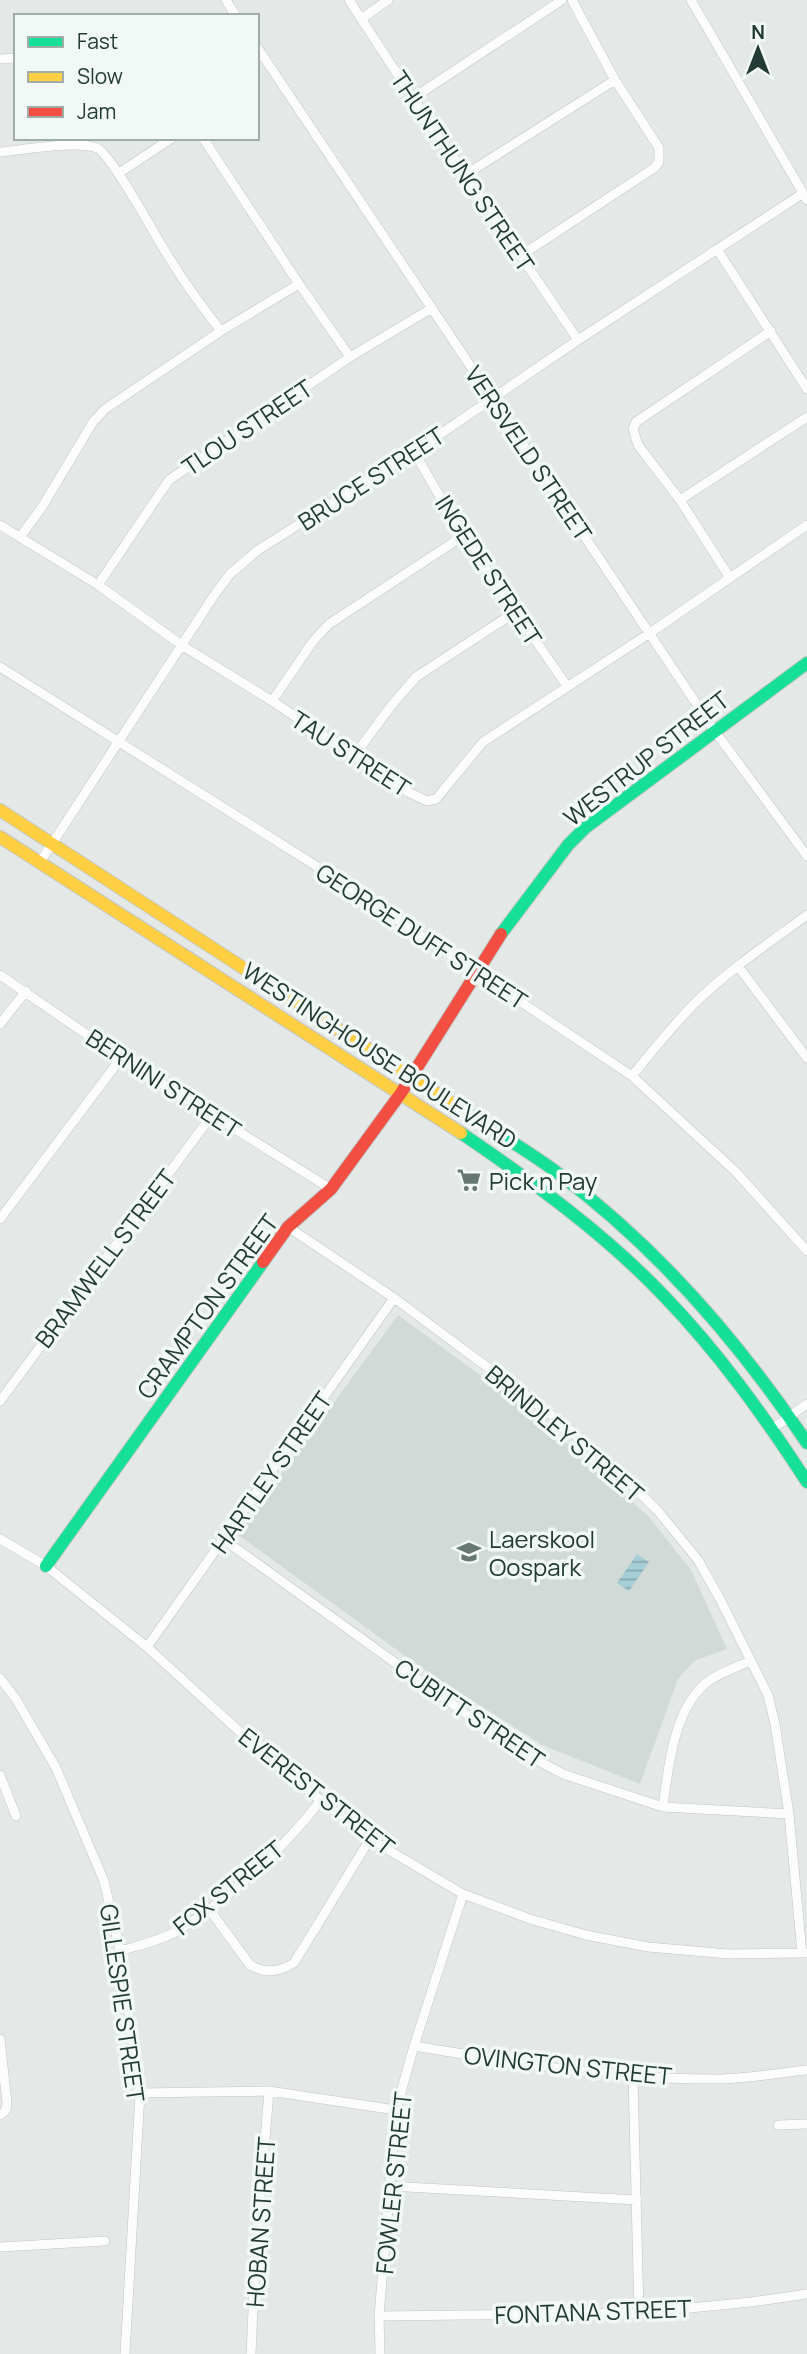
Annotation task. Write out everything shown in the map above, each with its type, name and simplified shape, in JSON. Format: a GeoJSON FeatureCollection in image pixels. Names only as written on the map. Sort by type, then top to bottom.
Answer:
{"type":"FeatureCollection","features":[{"type":"Feature","properties":{"kind":"street","name":"THUNTHUNG STREET"},"geometry":{"type":"LineString","coordinates":[[349,0],[578,340]]}},
{"type":"Feature","properties":{"kind":"street"},"geometry":{"type":"LineString","coordinates":[[361,19],[388,0]]}},
{"type":"Feature","properties":{"kind":"street"},"geometry":{"type":"LineString","coordinates":[[413,98],[562,0]]}},
{"type":"Feature","properties":{"kind":"street"},"geometry":{"type":"LineString","coordinates":[[520,256],[654,168],[659,162],[659,148],[615,80],[572,0]]}},
{"type":"Feature","properties":{"kind":"street"},"geometry":{"type":"LineString","coordinates":[[691,0],[805,197]]}},
{"type":"Feature","properties":{"kind":"street","name":"VERSVELD STREET"},"geometry":{"type":"LineString","coordinates":[[259,50],[714,730],[807,856]]}},
{"type":"Feature","properties":{"kind":"street"},"geometry":{"type":"LineString","coordinates":[[466,175],[615,80]]}},
{"type":"Feature","properties":{"kind":"street"},"geometry":{"type":"LineString","coordinates":[[119,173],[169,140]]}},
{"type":"Feature","properties":{"kind":"street"},"geometry":{"type":"LineString","coordinates":[[204,140],[350,357]]}},
{"type":"Feature","properties":{"kind":"street"},"geometry":{"type":"LineString","coordinates":[[0,152],[85,145],[101,151],[119,173],[169,258],[221,331]]}},
{"type":"Feature","properties":{"kind":"street","name":"BRUCE STREET"},"geometry":{"type":"LineString","coordinates":[[40,862],[215,594],[244,559],[414,452],[718,249],[805,197]]}},
{"type":"Feature","properties":{"kind":"street"},"geometry":{"type":"LineString","coordinates":[[718,249],[807,389]]}},
{"type":"Feature","properties":{"kind":"street"},"geometry":{"type":"LineString","coordinates":[[20,537],[42,507],[93,422],[105,409],[221,331],[299,284]]}},
{"type":"Feature","properties":{"kind":"street","name":"TLOU STREET"},"geometry":{"type":"LineString","coordinates":[[98,585],[169,480],[350,357],[432,308]]}},
{"type":"Feature","properties":{"kind":"street"},"geometry":{"type":"LineString","coordinates":[[730,578],[680,500],[638,445],[632,429],[636,422],[771,331]]}},
{"type":"Feature","properties":{"kind":"street"},"geometry":{"type":"LineString","coordinates":[[680,500],[807,417]]}},
{"type":"Feature","properties":{"kind":"street","name":"INGEDE STREET"},"geometry":{"type":"LineString","coordinates":[[414,452],[463,536],[567,686]]}},
{"type":"Feature","properties":{"kind":"street","name":"TAU STREET"},"geometry":{"type":"LineString","coordinates":[[0,525],[98,585],[183,646],[415,795],[432,801],[483,742],[650,633],[807,525]]}},
{"type":"Feature","properties":{"kind":"street"},"geometry":{"type":"LineString","coordinates":[[272,701],[314,640],[329,624],[463,536]]}},
{"type":"Feature","properties":{"kind":"street"},"geometry":{"type":"LineString","coordinates":[[354,755],[416,677],[515,612]]}},
{"type":"Feature","properties":{"kind":"street","name":"WESTRUP STREET"},"geometry":{"type":"LineString","coordinates":[[410,1077],[509,922],[568,845],[585,828],[807,663]]}},
{"type":"Feature","properties":{"kind":"street","name":"GEORGE DUFF STREET"},"geometry":{"type":"LineString","coordinates":[[0,667],[321,869],[632,1076],[736,1172],[807,1251]]}},
{"type":"Feature","properties":{"kind":"street","name":"WESTINGHOUSE BOULEVARD"},"geometry":{"type":"LineString","coordinates":[[0,810],[533,1155],[610,1216],[654,1257],[711,1317],[790,1415],[807,1443]]}},
{"type":"Feature","properties":{"kind":"street","name":"WESTINGHOUSE BOULEVARD"},"geometry":{"type":"LineString","coordinates":[[0,837],[401,1093],[528,1178],[637,1269],[698,1335],[772,1429],[807,1482]]}},
{"type":"Feature","properties":{"kind":"street"},"geometry":{"type":"LineString","coordinates":[[632,1076],[673,1026],[738,966],[807,915]]}},
{"type":"Feature","properties":{"kind":"street"},"geometry":{"type":"LineString","coordinates":[[738,966],[807,1058]]}},
{"type":"Feature","properties":{"kind":"street","name":"BERNINI STREET"},"geometry":{"type":"LineString","coordinates":[[0,975],[121,1058],[331,1189]]}},
{"type":"Feature","properties":{"kind":"street"},"geometry":{"type":"LineString","coordinates":[[0,1024],[26,991]]}},
{"type":"Feature","properties":{"kind":"street"},"geometry":{"type":"LineString","coordinates":[[0,1219],[121,1058]]}},
{"type":"Feature","properties":{"kind":"street","name":"CRAMPTON STREET"},"geometry":{"type":"LineString","coordinates":[[46,1566],[288,1227],[331,1189],[410,1077]]}},
{"type":"Feature","properties":{"kind":"street","name":"BRAMWELL STREET"},"geometry":{"type":"LineString","coordinates":[[0,1401],[212,1115]]}},
{"type":"Feature","properties":{"kind":"street","name":"BRINDLEY STREET"},"geometry":{"type":"LineString","coordinates":[[288,1227],[394,1298],[552,1415],[607,1461],[658,1511],[698,1560],[720,1599],[770,1705],[789,1814],[804,1953]]}},
{"type":"Feature","properties":{"kind":"street","name":"HARTLEY STREET"},"geometry":{"type":"LineString","coordinates":[[148,1647],[394,1298]]}},
{"type":"Feature","properties":{"kind":"street"},"geometry":{"type":"LineString","coordinates":[[772,1429],[807,1404]]}},
{"type":"Feature","properties":{"kind":"street","name":"CUBITT STREET"},"geometry":{"type":"LineString","coordinates":[[223,1539],[511,1746],[563,1774],[663,1807],[789,1814]]}},
{"type":"Feature","properties":{"kind":"street","name":"EVEREST STREET"},"geometry":{"type":"LineString","coordinates":[[2,1543],[46,1566],[148,1647],[276,1765],[370,1839],[463,1894],[530,1919],[586,1935],[648,1947],[729,1954],[804,1953]]}},
{"type":"Feature","properties":{"kind":"street"},"geometry":{"type":"LineString","coordinates":[[663,1807],[670,1757],[690,1703],[698,1690],[709,1681],[750,1661]]}},
{"type":"Feature","properties":{"kind":"street","name":"GILLESPIE STREET"},"geometry":{"type":"LineString","coordinates":[[0,1678],[16,1699],[56,1768],[104,1881],[120,1951],[140,2093],[125,2354]]}},
{"type":"Feature","properties":{"kind":"street"},"geometry":{"type":"LineString","coordinates":[[0,1775],[16,1816]]}},
{"type":"Feature","properties":{"kind":"street","name":"FOX STREET"},"geometry":{"type":"LineString","coordinates":[[120,1951],[176,1931],[209,1909],[279,1849],[321,1800]]}},
{"type":"Feature","properties":{"kind":"street"},"geometry":{"type":"LineString","coordinates":[[209,1909],[250,1965],[272,1972],[284,1969],[294,1963],[370,1839]]}},
{"type":"Feature","properties":{"kind":"street","name":"FOWLER STREET"},"geometry":{"type":"LineString","coordinates":[[380,2354],[379,2316],[396,2110],[463,1894]]}},
{"type":"Feature","properties":{"kind":"street"},"geometry":{"type":"LineString","coordinates":[[0,2039],[7,2103],[6,2110],[0,2115]]}},
{"type":"Feature","properties":{"kind":"street","name":"OVINGTON STREET"},"geometry":{"type":"LineString","coordinates":[[414,2046],[536,2066],[634,2077],[724,2079],[807,2070]]}},
{"type":"Feature","properties":{"kind":"street"},"geometry":{"type":"LineString","coordinates":[[634,2077],[639,2313]]}},
{"type":"Feature","properties":{"kind":"street"},"geometry":{"type":"LineString","coordinates":[[140,2093],[269,2091],[396,2110]]}},
{"type":"Feature","properties":{"kind":"street","name":"HOBAN STREET"},"geometry":{"type":"LineString","coordinates":[[251,2354],[256,2246],[269,2091]]}},
{"type":"Feature","properties":{"kind":"street"},"geometry":{"type":"LineString","coordinates":[[778,2125],[807,2124]]}},
{"type":"Feature","properties":{"kind":"street"},"geometry":{"type":"LineString","coordinates":[[389,2186],[636,2200]]}},
{"type":"Feature","properties":{"kind":"street"},"geometry":{"type":"LineString","coordinates":[[0,2247],[105,2241]]}},
{"type":"Feature","properties":{"kind":"street","name":"FONTANA STREET"},"geometry":{"type":"LineString","coordinates":[[379,2316],[639,2313],[807,2294]]}},
{"type":"Feature","properties":{"kind":"shaded area","name":"Laerskool Oospark"},"geometry":{"type":"Polygon","coordinates":[[[398,1315],[544,1422],[649,1517],[691,1570],[727,1649],[694,1661],[678,1679],[640,1784],[542,1745],[423,1669],[237,1534],[398,1315]]]}},
{"type":"Feature","properties":{"kind":"water"},"geometry":{"type":"Polygon","coordinates":[[[637,1554],[649,1562],[629,1591],[617,1583],[637,1554]]]}},
{"type":"Feature","properties":{"kind":"traffic: fast"},"geometry":{"type":"LineString","coordinates":[[501,934],[568,845],[585,828],[807,663]]}},
{"type":"Feature","properties":{"kind":"traffic: fast"},"geometry":{"type":"LineString","coordinates":[[465,1112],[559,1174],[630,1233],[663,1265],[724,1333],[781,1405],[807,1443]]}},
{"type":"Feature","properties":{"kind":"traffic: fast"},"geometry":{"type":"LineString","coordinates":[[461,1133],[567,1209],[617,1251],[664,1296],[704,1340],[740,1386],[807,1482]]}},
{"type":"Feature","properties":{"kind":"traffic: fast"},"geometry":{"type":"LineString","coordinates":[[46,1566],[263,1262]]}},
{"type":"Feature","properties":{"kind":"traffic: slow"},"geometry":{"type":"LineString","coordinates":[[0,810],[465,1112]]}},
{"type":"Feature","properties":{"kind":"traffic: slow"},"geometry":{"type":"LineString","coordinates":[[0,837],[461,1133]]}},
{"type":"Feature","properties":{"kind":"traffic: jam"},"geometry":{"type":"LineString","coordinates":[[263,1262],[288,1227],[331,1189],[401,1093],[501,934]]}},
{"type":"Feature","properties":{"kind":"place","name":"Pick n Pay"},"geometry":{"type":"Point","coordinates":[469,1180]}},
{"type":"Feature","properties":{"kind":"place","name":"Laerskool Oospark"},"geometry":{"type":"Point","coordinates":[469,1552]}}]}
